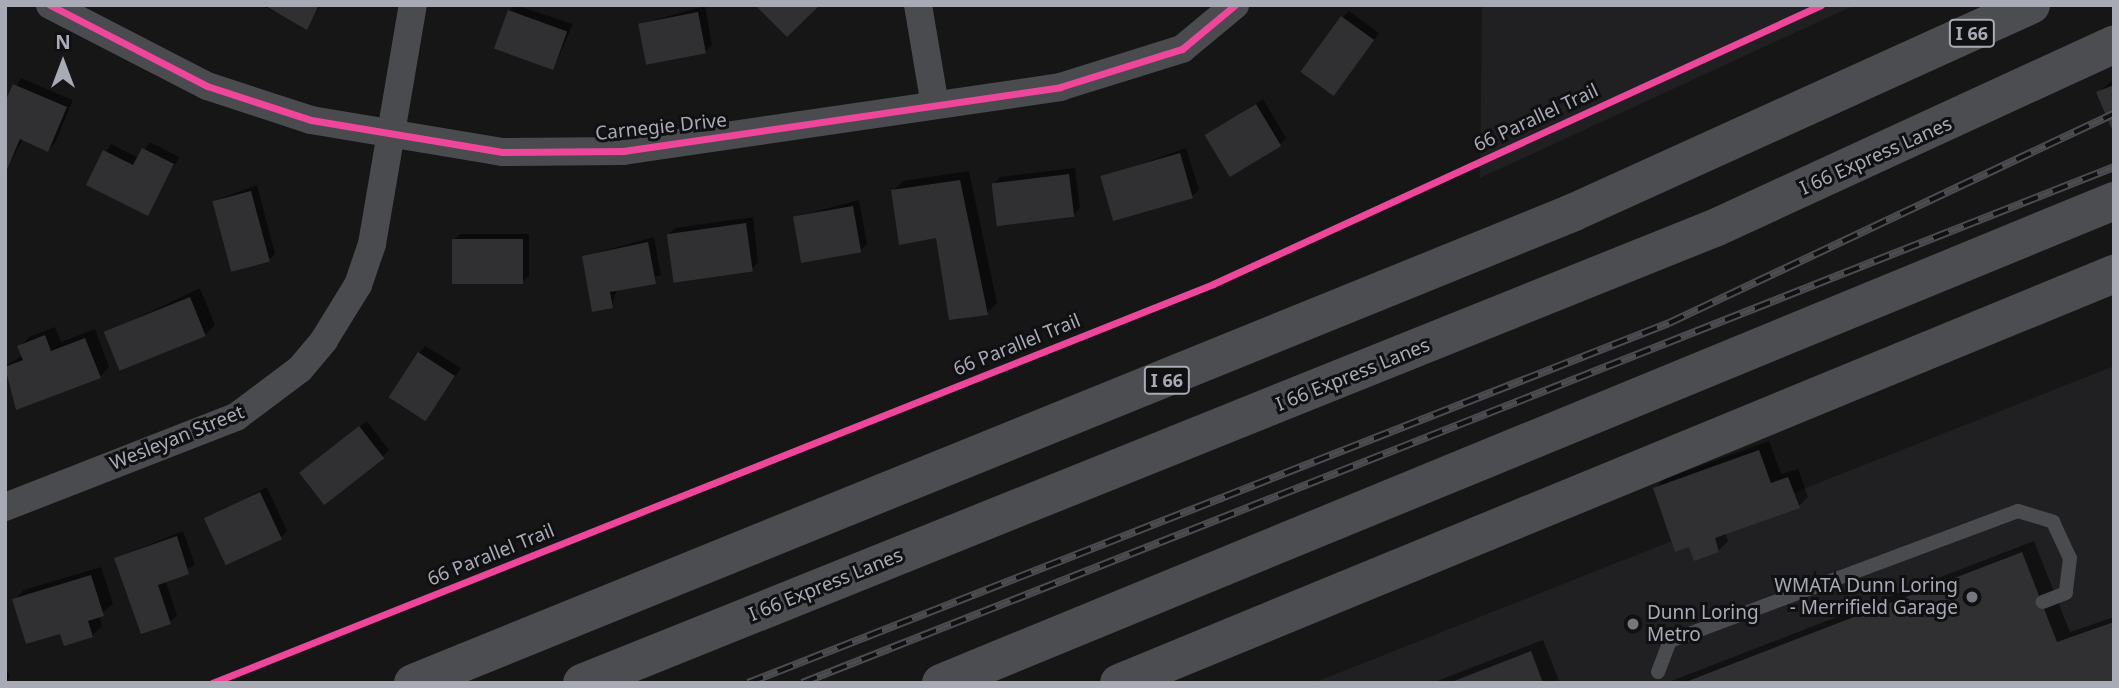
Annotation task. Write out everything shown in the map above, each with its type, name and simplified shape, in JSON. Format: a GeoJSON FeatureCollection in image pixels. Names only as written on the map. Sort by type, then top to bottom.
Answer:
{"type":"FeatureCollection","features":[{"type":"Feature","properties":{"kind":"highway","name":"I 66"},"geometry":{"type":"LineString","coordinates":[[413,683],[1572,213],[2031,5]]}},
{"type":"Feature","properties":{"kind":"highway","name":"I 66 Express Lanes"},"geometry":{"type":"LineString","coordinates":[[582,683],[1717,227],[2114,44]]}},
{"type":"Feature","properties":{"kind":"highway"},"geometry":{"type":"LineString","coordinates":[[942,683],[2114,201]]}},
{"type":"Feature","properties":{"kind":"highway"},"geometry":{"type":"LineString","coordinates":[[1119,683],[2114,274]]}},
{"type":"Feature","properties":{"kind":"street","name":"Carnegie Drive"},"geometry":{"type":"LineString","coordinates":[[50,5],[207,86],[389,138],[502,152],[623,151],[1110,77],[1182,49],[1235,5]]}},
{"type":"Feature","properties":{"kind":"street","name":"Wesleyan Street"},"geometry":{"type":"LineString","coordinates":[[5,507],[236,417],[300,369],[358,285],[372,244],[413,5]]}},
{"type":"Feature","properties":{"kind":"street"},"geometry":{"type":"LineString","coordinates":[[918,5],[935,105]]}},
{"type":"Feature","properties":{"kind":"lane"},"geometry":{"type":"LineString","coordinates":[[1658,672],[1670,641],[2018,511],[2053,522],[2070,558],[2066,593],[2043,602]]}},
{"type":"Feature","properties":{"kind":"shaded area"},"geometry":{"type":"Polygon","coordinates":[[[1482,5],[1855,5],[1480,178],[1482,5]]]}},
{"type":"Feature","properties":{"kind":"shaded area"},"geometry":{"type":"Polygon","coordinates":[[[2114,366],[2114,683],[1313,683],[2114,366]]]}},
{"type":"Feature","properties":{"kind":"building"},"geometry":{"type":"Polygon","coordinates":[[[264,5],[319,5],[307,30],[264,5]]]}},
{"type":"Feature","properties":{"kind":"building"},"geometry":{"type":"Polygon","coordinates":[[[755,5],[820,5],[787,37],[755,5]]]}},
{"type":"Feature","properties":{"kind":"building"},"geometry":{"type":"Polygon","coordinates":[[[508,10],[567,32],[553,70],[494,49],[508,10]]]}},
{"type":"Feature","properties":{"kind":"building"},"geometry":{"type":"Polygon","coordinates":[[[698,12],[706,53],[646,65],[638,24],[698,12]]]}},
{"type":"Feature","properties":{"kind":"building"},"geometry":{"type":"Polygon","coordinates":[[[1341,16],[1374,40],[1334,96],[1300,72],[1341,16]]]}},
{"type":"Feature","properties":{"kind":"building"},"geometry":{"type":"Polygon","coordinates":[[[13,84],[67,107],[48,152],[20,139],[5,174],[5,102],[13,84]]]}},
{"type":"Feature","properties":{"kind":"building"},"geometry":{"type":"Polygon","coordinates":[[[2114,85],[2114,134],[2096,92],[2114,85]]]}},
{"type":"Feature","properties":{"kind":"building"},"geometry":{"type":"Polygon","coordinates":[[[1256,104],[1281,146],[1230,177],[1205,135],[1256,104]]]}},
{"type":"Feature","properties":{"kind":"building"},"geometry":{"type":"Polygon","coordinates":[[[142,148],[174,164],[148,216],[86,185],[103,150],[133,165],[142,148]]]}},
{"type":"Feature","properties":{"kind":"building"},"geometry":{"type":"Polygon","coordinates":[[[1180,153],[1193,198],[1113,221],[1100,176],[1180,153]]]}},
{"type":"Feature","properties":{"kind":"building"},"geometry":{"type":"Polygon","coordinates":[[[1069,174],[1074,217],[997,226],[992,184],[1069,174]]]}},
{"type":"Feature","properties":{"kind":"building"},"geometry":{"type":"Polygon","coordinates":[[[960,180],[988,315],[949,320],[936,238],[899,245],[891,190],[960,180]]]}},
{"type":"Feature","properties":{"kind":"building"},"geometry":{"type":"Polygon","coordinates":[[[251,191],[270,262],[231,272],[212,201],[251,191]]]}},
{"type":"Feature","properties":{"kind":"building"},"geometry":{"type":"Polygon","coordinates":[[[853,206],[861,252],[801,263],[793,217],[853,206]]]}},
{"type":"Feature","properties":{"kind":"building"},"geometry":{"type":"Polygon","coordinates":[[[746,223],[753,272],[674,283],[667,234],[746,223]]]}},
{"type":"Feature","properties":{"kind":"building"},"geometry":{"type":"Polygon","coordinates":[[[452,239],[523,239],[523,284],[452,284],[452,239]]]}},
{"type":"Feature","properties":{"kind":"building"},"geometry":{"type":"Polygon","coordinates":[[[648,242],[656,284],[610,292],[613,308],[592,312],[582,256],[648,242]]]}},
{"type":"Feature","properties":{"kind":"building"},"geometry":{"type":"Polygon","coordinates":[[[190,297],[206,336],[120,371],[104,332],[190,297]]]}},
{"type":"Feature","properties":{"kind":"building"},"geometry":{"type":"Polygon","coordinates":[[[45,335],[51,351],[85,338],[101,378],[16,410],[5,367],[23,360],[17,346],[45,335]]]}},
{"type":"Feature","properties":{"kind":"building"},"geometry":{"type":"Polygon","coordinates":[[[418,352],[455,376],[425,421],[389,397],[418,352]]]}},
{"type":"Feature","properties":{"kind":"building"},"geometry":{"type":"Polygon","coordinates":[[[359,426],[384,458],[324,505],[299,473],[359,426]]]}},
{"type":"Feature","properties":{"kind":"building"},"geometry":{"type":"Polygon","coordinates":[[[1759,450],[1771,483],[1788,477],[1800,508],[1715,538],[1719,552],[1694,561],[1689,547],[1675,552],[1653,488],[1759,450]]]}},
{"type":"Feature","properties":{"kind":"building"},"geometry":{"type":"Polygon","coordinates":[[[260,492],[282,539],[226,565],[204,518],[260,492]]]}},
{"type":"Feature","properties":{"kind":"building"},"geometry":{"type":"Polygon","coordinates":[[[177,536],[189,574],[158,585],[171,624],[141,634],[114,558],[177,536]]]}},
{"type":"Feature","properties":{"kind":"building","name":"WMATA Dunn Loring - Merrifield Garage"},"geometry":{"type":"Polygon","coordinates":[[[2022,552],[2057,642],[2114,622],[2114,683],[1683,683],[2022,552]]]}},
{"type":"Feature","properties":{"kind":"building"},"geometry":{"type":"Polygon","coordinates":[[[91,575],[104,616],[88,621],[93,637],[64,646],[60,634],[26,644],[12,599],[91,575]]]}},
{"type":"Feature","properties":{"kind":"building"},"geometry":{"type":"Polygon","coordinates":[[[1531,651],[1543,683],[1449,683],[1531,651]]]}},
{"type":"Feature","properties":{"kind":"railway"},"geometry":{"type":"LineString","coordinates":[[748,683],[1669,323],[2114,114]]}},
{"type":"Feature","properties":{"kind":"railway"},"geometry":{"type":"LineString","coordinates":[[802,683],[2114,167]]}},
{"type":"Feature","properties":{"kind":"cycle path"},"geometry":{"type":"LineString","coordinates":[[50,5],[207,86],[311,120],[502,152],[623,151],[1060,87],[1182,49],[1235,5]]}},
{"type":"Feature","properties":{"kind":"cycle path","name":"66 Parallel Trail"},"geometry":{"type":"LineString","coordinates":[[212,683],[1213,284],[1821,5]]}},
{"type":"Feature","properties":{"kind":"place","name":"WMATA Dunn Loring - Merrifield Garage"},"geometry":{"type":"Point","coordinates":[1972,597]}},
{"type":"Feature","properties":{"kind":"place","name":"Dunn Loring Metro"},"geometry":{"type":"Point","coordinates":[1633,624]}}]}
